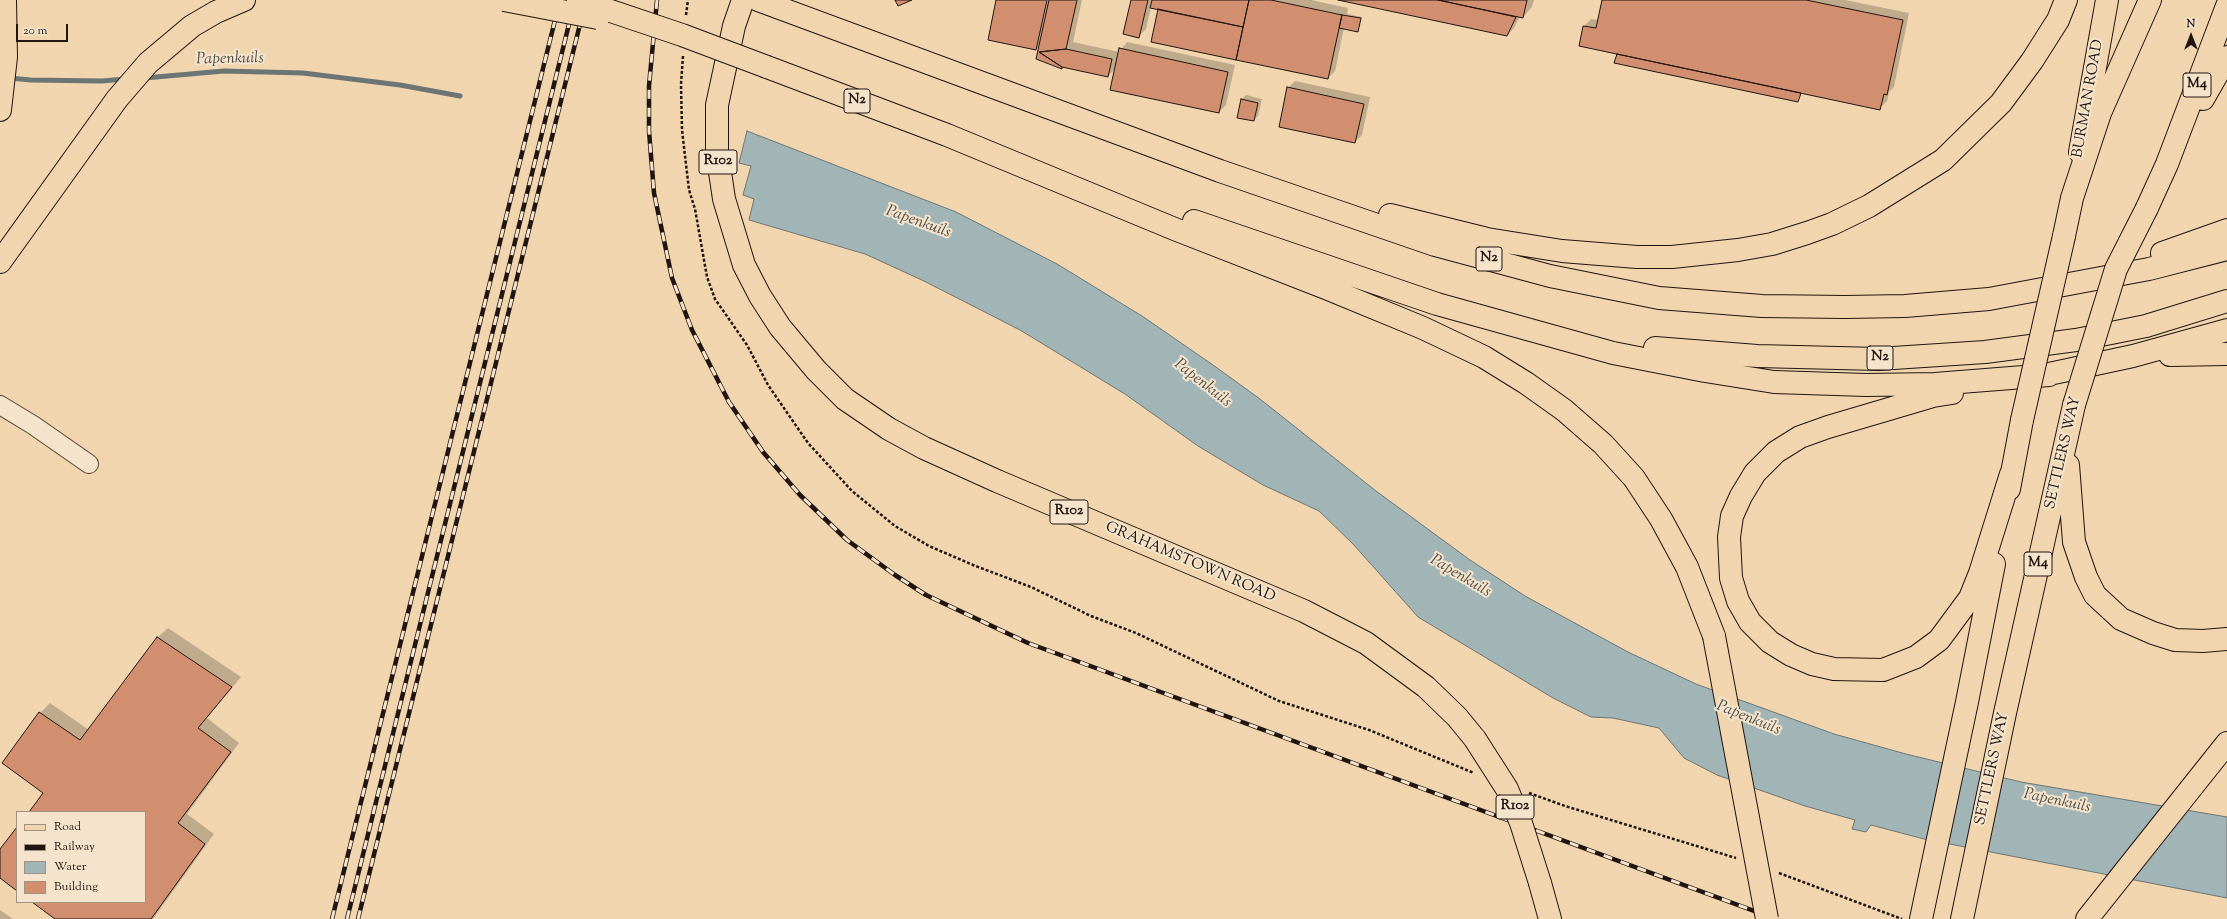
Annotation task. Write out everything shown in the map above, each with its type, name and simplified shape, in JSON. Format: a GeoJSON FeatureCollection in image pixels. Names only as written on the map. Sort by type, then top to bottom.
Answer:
{"type":"FeatureCollection","features":[{"type":"Feature","properties":{"kind":"main road"},"geometry":{"type":"LineString","coordinates":[[0,110],[6,56],[5,0]]}},
{"type":"Feature","properties":{"kind":"main road"},"geometry":{"type":"LineString","coordinates":[[0,262],[117,99],[148,63],[180,35],[216,12],[244,0]]}},
{"type":"Feature","properties":{"kind":"main road"},"geometry":{"type":"LineString","coordinates":[[504,0],[682,35]]}},
{"type":"Feature","properties":{"kind":"main road","name":"N2"},"geometry":{"type":"LineString","coordinates":[[578,0],[682,35],[947,135],[1321,265],[1437,304],[1529,328],[1670,350],[1757,356],[1878,359],[1985,352],[2076,340],[2146,326],[2227,301]]}},
{"type":"Feature","properties":{"kind":"main road","name":"GRAHAMSTOWN ROAD"},"geometry":{"type":"LineString","coordinates":[[743,0],[729,46],[717,105],[718,158],[728,218],[744,264],[780,327],[816,370],[845,399],[889,429],[924,448],[997,481],[1304,611],[1366,644],[1426,686],[1457,717],[1475,739],[1507,789],[1521,823],[1550,919]]}},
{"type":"Feature","properties":{"kind":"main road","name":"N2"},"geometry":{"type":"LineString","coordinates":[[758,0],[1220,171],[1435,245],[1550,276],[1659,298],[1762,306],[1905,306],[1989,299],[2149,269],[2227,249]]}},
{"type":"Feature","properties":{"kind":"main road"},"geometry":{"type":"LineString","coordinates":[[1220,171],[1414,222],[1487,239],[1562,251],[1637,257],[1672,257],[1738,250],[1772,244],[1832,224],[1869,206],[1943,160],[2001,103],[2032,61],[2058,20],[2066,0]]}},
{"type":"Feature","properties":{"kind":"main road","name":"BURMAN ROAD"},"geometry":{"type":"LineString","coordinates":[[2072,198],[2107,0]]}},
{"type":"Feature","properties":{"kind":"main road"},"geometry":{"type":"LineString","coordinates":[[1921,919],[1967,702],[2022,420],[2072,198],[2100,113],[2150,0]]}},
{"type":"Feature","properties":{"kind":"main road","name":"SETTLERS WAY"},"geometry":{"type":"LineString","coordinates":[[1962,919],[2005,714],[2073,409],[2116,269],[2147,208],[2167,164],[2227,6]]}},
{"type":"Feature","properties":{"kind":"main road"},"geometry":{"type":"LineString","coordinates":[[2167,164],[2227,57]]}},
{"type":"Feature","properties":{"kind":"main road"},"geometry":{"type":"LineString","coordinates":[[947,135],[1423,328],[1484,357],[1526,383],[1564,410],[1603,444],[1634,478],[1661,519],[1687,567],[1714,636],[1767,919]]}},
{"type":"Feature","properties":{"kind":"main road"},"geometry":{"type":"LineString","coordinates":[[2086,281],[2131,263],[2227,230]]}},
{"type":"Feature","properties":{"kind":"main road"},"geometry":{"type":"LineString","coordinates":[[1529,328],[1614,353],[1774,382],[1866,385],[1935,384],[2049,375]]}},
{"type":"Feature","properties":{"kind":"main road"},"geometry":{"type":"LineString","coordinates":[[2012,474],[1980,574],[1970,598],[1939,640],[1916,657],[1883,670],[1834,669],[1812,664],[1791,655],[1770,642],[1750,622],[1738,601],[1731,578],[1729,559],[1728,537],[1732,516],[1740,496],[1755,473],[1776,452],[1800,437],[1828,427],[1933,396],[2049,375],[2134,356],[2227,330]]}},
{"type":"Feature","properties":{"kind":"main road"},"geometry":{"type":"LineString","coordinates":[[2134,356],[2227,354]]}},
{"type":"Feature","properties":{"kind":"main road"},"geometry":{"type":"LineString","coordinates":[[2073,409],[2068,463],[2071,519],[2074,542],[2080,561],[2095,595],[2121,619],[2153,633],[2175,640],[2203,642],[2227,639]]}},
{"type":"Feature","properties":{"kind":"main road"},"geometry":{"type":"LineString","coordinates":[[2087,919],[2224,746]]}},
{"type":"Feature","properties":{"kind":"lane"},"geometry":{"type":"LineString","coordinates":[[0,405],[33,425],[89,464]]}},
{"type":"Feature","properties":{"kind":"water"},"geometry":{"type":"Polygon","coordinates":[[[747,131],[956,212],[1057,264],[1142,316],[1213,365],[1260,399],[1376,491],[1470,560],[1525,596],[1628,652],[1696,684],[1834,734],[1906,754],[2021,782],[2227,817],[2227,898],[1924,839],[1871,825],[1866,832],[1852,829],[1855,820],[1805,806],[1717,775],[1684,758],[1659,728],[1613,718],[1591,717],[1553,698],[1418,617],[1353,544],[1319,511],[1263,485],[1198,446],[1125,394],[1020,330],[924,281],[865,254],[749,220],[754,199],[743,195],[751,166],[739,163],[747,131]]]}},
{"type":"Feature","properties":{"kind":"building"},"geometry":{"type":"Polygon","coordinates":[[[895,0],[912,0],[898,6],[895,0]]]}},
{"type":"Feature","properties":{"kind":"building"},"geometry":{"type":"Polygon","coordinates":[[[996,0],[1047,0],[1036,50],[988,40],[996,0]]]}},
{"type":"Feature","properties":{"kind":"building"},"geometry":{"type":"Polygon","coordinates":[[[1049,0],[1077,0],[1066,49],[1039,52],[1062,67],[1062,69],[1036,59],[1049,0]]]}},
{"type":"Feature","properties":{"kind":"building"},"geometry":{"type":"Polygon","coordinates":[[[1131,0],[1148,0],[1139,38],[1123,34],[1131,0]]]}},
{"type":"Feature","properties":{"kind":"building"},"geometry":{"type":"Polygon","coordinates":[[[1152,0],[1249,0],[1243,27],[1150,8],[1152,0]]]}},
{"type":"Feature","properties":{"kind":"building"},"geometry":{"type":"Polygon","coordinates":[[[1249,0],[1271,0],[1342,15],[1328,79],[1236,60],[1249,0]]]}},
{"type":"Feature","properties":{"kind":"building"},"geometry":{"type":"Polygon","coordinates":[[[1338,0],[1438,0],[1516,17],[1507,36],[1338,0]]]}},
{"type":"Feature","properties":{"kind":"building"},"geometry":{"type":"Polygon","coordinates":[[[1438,0],[1527,0],[1523,18],[1438,0]]]}},
{"type":"Feature","properties":{"kind":"building"},"geometry":{"type":"Polygon","coordinates":[[[1602,0],[1806,0],[1903,20],[1887,95],[1884,94],[1880,110],[1579,46],[1583,26],[1596,28],[1602,0]]]}},
{"type":"Feature","properties":{"kind":"building"},"geometry":{"type":"Polygon","coordinates":[[[1158,9],[1243,27],[1236,60],[1151,42],[1158,9]]]}},
{"type":"Feature","properties":{"kind":"building"},"geometry":{"type":"Polygon","coordinates":[[[1342,15],[1361,18],[1358,32],[1339,28],[1342,15]]]}},
{"type":"Feature","properties":{"kind":"building"},"geometry":{"type":"Polygon","coordinates":[[[1119,48],[1228,72],[1219,113],[1110,90],[1119,48]]]}},
{"type":"Feature","properties":{"kind":"building"},"geometry":{"type":"Polygon","coordinates":[[[1066,49],[1112,59],[1108,77],[1062,67],[1039,52],[1066,49]]]}},
{"type":"Feature","properties":{"kind":"building"},"geometry":{"type":"Polygon","coordinates":[[[1617,54],[1801,93],[1798,102],[1614,63],[1617,54]]]}},
{"type":"Feature","properties":{"kind":"building"},"geometry":{"type":"Polygon","coordinates":[[[1287,87],[1364,104],[1355,143],[1279,127],[1287,87]]]}},
{"type":"Feature","properties":{"kind":"building"},"geometry":{"type":"Polygon","coordinates":[[[1241,99],[1258,103],[1254,121],[1237,118],[1241,99]]]}},
{"type":"Feature","properties":{"kind":"building"},"geometry":{"type":"Polygon","coordinates":[[[157,637],[232,687],[198,728],[231,752],[178,823],[205,844],[151,919],[55,919],[33,903],[146,903],[146,811],[30,811],[43,793],[2,763],[39,712],[80,740],[157,637]]]}},
{"type":"Feature","properties":{"kind":"building"},"geometry":{"type":"Polygon","coordinates":[[[16,828],[16,890],[0,878],[0,849],[16,828]]]}},
{"type":"Feature","properties":{"kind":"waterway","name":"Papenkuils"},"geometry":{"type":"LineString","coordinates":[[145,78],[224,71],[303,73],[400,85],[460,96]]}},
{"type":"Feature","properties":{"kind":"waterway","name":"Papenkuils"},"geometry":{"type":"LineString","coordinates":[[9,78],[31,80],[102,81],[125,79]]}},
{"type":"Feature","properties":{"kind":"railway"},"geometry":{"type":"LineString","coordinates":[[332,919],[560,0]]}},
{"type":"Feature","properties":{"kind":"railway"},"geometry":{"type":"LineString","coordinates":[[347,919],[575,0]]}},
{"type":"Feature","properties":{"kind":"railway"},"geometry":{"type":"LineString","coordinates":[[358,919],[586,0]]}},
{"type":"Feature","properties":{"kind":"railway"},"geometry":{"type":"LineString","coordinates":[[657,0],[649,86],[649,131],[654,193],[672,278],[692,330],[729,402],[763,452],[800,495],[847,540],[895,575],[926,595],[1028,643],[1776,919]]}}]}
